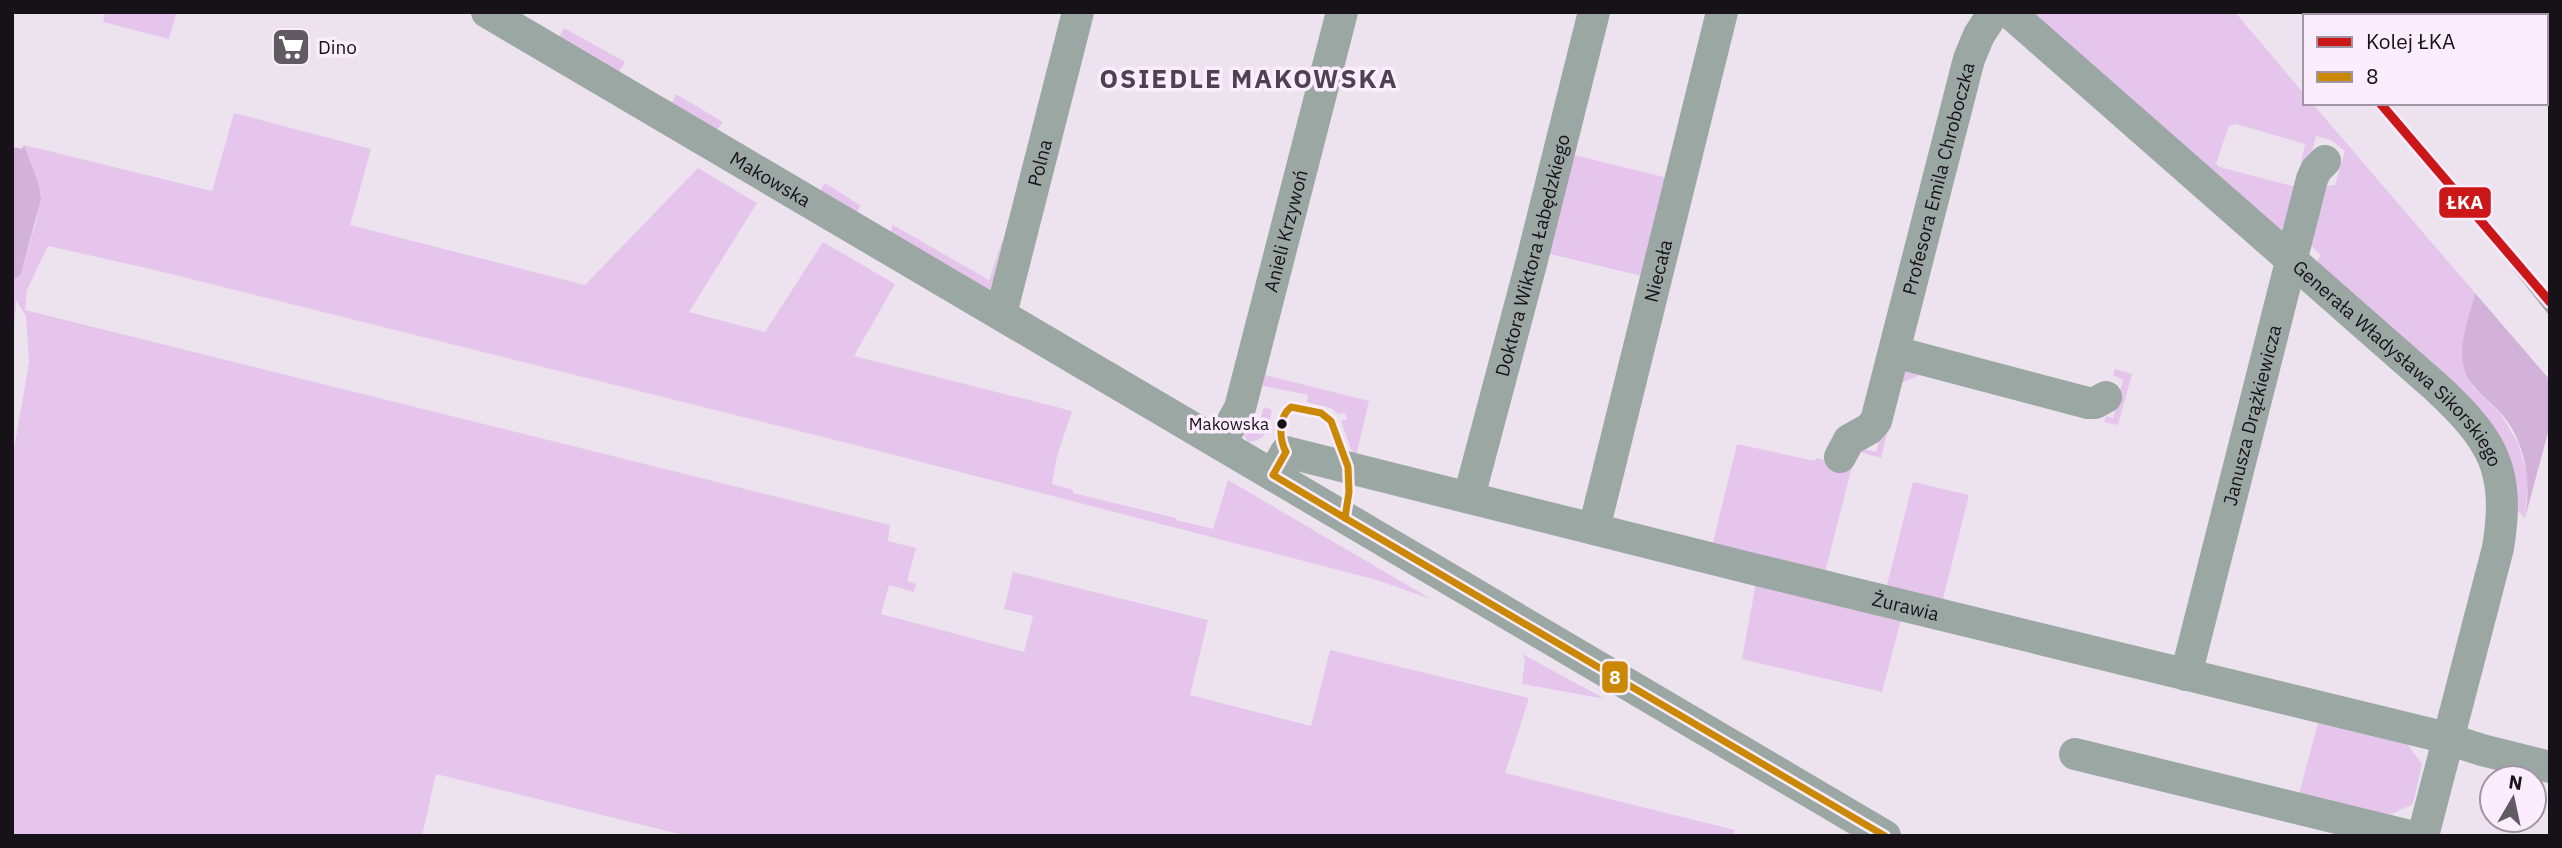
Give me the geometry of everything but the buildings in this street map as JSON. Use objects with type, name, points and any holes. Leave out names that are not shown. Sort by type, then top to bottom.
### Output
[{"type":"street","name":"Makowska","points":[[487,12],[1885,836]]},
{"type":"street","name":"Polna","points":[[1001,314],[1078,12]]},
{"type":"street","name":"Anieli Krzywoń","points":[[1220,444],[1240,408],[1342,12]]},
{"type":"street","name":"Doktora Wiktora Łabędzkiego","points":[[1469,497],[1518,316],[1594,12]]},
{"type":"street","name":"Niecała","points":[[1594,529],[1722,12]]},
{"type":"street","name":"Profesora Emila Chroboczka","points":[[1840,457],[1849,440],[1875,424],[1969,59],[1979,35],[1994,12]]},
{"type":"street","name":"Generała Władysława Sikorskiego","points":[[2009,12],[2468,416],[2479,431],[2494,461],[2503,498],[2498,548],[2423,836]]},
{"type":"street","name":"Janusza Drążkiewicza","points":[[2186,675],[2290,260],[2312,179],[2325,161]]},
{"type":"street","points":[[1895,352],[2088,403],[2095,403],[2106,397]]},
{"type":"street","name":"Żurawia","points":[[1273,475],[1286,452],[2448,739],[2550,767]]},
{"type":"street","points":[[2075,754],[2410,836]]},
{"type":"shaded area","points":[[105,12],[176,12],[176,15],[169,39],[103,22]]},
{"type":"shaded area","points":[[2022,12],[2235,12],[2303,93],[2303,105],[2314,105],[2475,293],[2463,346],[2473,387],[2500,413],[2518,443],[2528,478],[2525,518],[2513,506],[2512,491],[2313,269],[2321,255],[2307,242],[2323,186],[2335,185],[2345,151],[2331,140],[2316,136],[2294,227],[2286,236]],"holes":[[[2236,124],[2305,144],[2296,187],[2216,164],[2229,126]]]},
{"type":"shaded area","points":[[564,28],[625,62],[618,74],[558,39]]},
{"type":"shaded area","points":[[676,94],[723,122],[716,132],[671,105]]},
{"type":"shaded area","points":[[234,113],[371,149],[350,225],[585,285],[698,168],[757,203],[689,312],[765,332],[823,242],[895,284],[854,356],[1072,411],[1057,456],[1052,484],[1073,490],[1073,493],[1213,529],[1228,480],[1431,599],[1377,580],[875,450],[155,270],[48,246],[27,290],[25,310],[890,525],[888,541],[916,548],[907,581],[916,584],[914,592],[889,585],[881,614],[1024,652],[1033,616],[1004,609],[1013,572],[1208,620],[1190,695],[1311,726],[1330,650],[1529,698],[1505,773],[1735,830],[1733,836],[687,836],[436,774],[422,836],[12,836],[12,461],[29,362],[26,316],[16,300],[12,367],[12,147],[24,149],[21,274],[37,218],[38,182],[24,145],[212,191]]},
{"type":"shaded area","points":[[24,145],[38,182],[41,199],[21,274],[12,281],[12,147],[22,149]]},
{"type":"shaded area","points":[[1574,155],[1668,178],[1642,276],[1550,254]]},
{"type":"shaded area","points":[[825,183],[860,205],[857,213],[820,191]]},
{"type":"shaded area","points":[[893,225],[989,280],[1002,241],[1005,243],[991,292],[890,233]]},
{"type":"shaded area","points":[[2475,293],[2550,380],[2550,425],[2525,518],[2527,475],[2515,433],[2498,410],[2472,383],[2463,363],[2464,337]]},
{"type":"shaded area","points":[[1901,368],[1920,375],[1899,384],[1881,458],[1856,451],[1824,576],[1712,546],[1737,444],[1815,461],[1816,458],[1848,465],[1856,447],[1876,452],[1896,376]]},
{"type":"shaded area","points":[[2115,369],[2132,374],[2118,425],[2104,422],[2106,416],[2113,418],[2123,380],[2113,375]]},
{"type":"shaded area","points":[[1261,374],[1369,401],[1355,461],[1341,421],[1347,419],[1345,413],[1339,414],[1331,408],[1307,402],[1308,395],[1254,384]]},
{"type":"shaded area","points":[[1264,407],[1272,410],[1266,432],[1260,439],[1248,442],[1243,434],[1250,420],[1259,423]]},
{"type":"shaded area","points":[[1913,482],[1969,495],[1942,603],[1886,589]]},
{"type":"shaded area","points":[[1756,583],[1901,620],[1882,692],[1742,659]]},
{"type":"shaded area","points":[[1522,654],[1605,699],[1522,684],[1525,659]]},
{"type":"shaded area","points":[[2318,723],[2408,745],[2422,764],[2413,804],[2390,815],[2299,794]]},
{"type":"railway","points":[[2472,211],[2550,310]]},
{"type":"rail line","name":"ŁKA","points":[[2382,105],[2550,302]]},
{"type":"transit line","name":"8","points":[[1291,407],[1321,413],[1331,421],[1348,467],[1349,492],[1345,518],[1273,475],[1286,452],[1281,428],[1284,416],[1291,407]]},
{"type":"transit line","name":"8","points":[[1345,518],[1885,836]]},
{"type":"place","name":"Dino","points":[[291,47]]},
{"type":"place","name":"Makowska","points":[[1282,424]]},
{"type":"district","name":"OSIEDLE MAKOWSKA","points":[[1249,78]]}]
